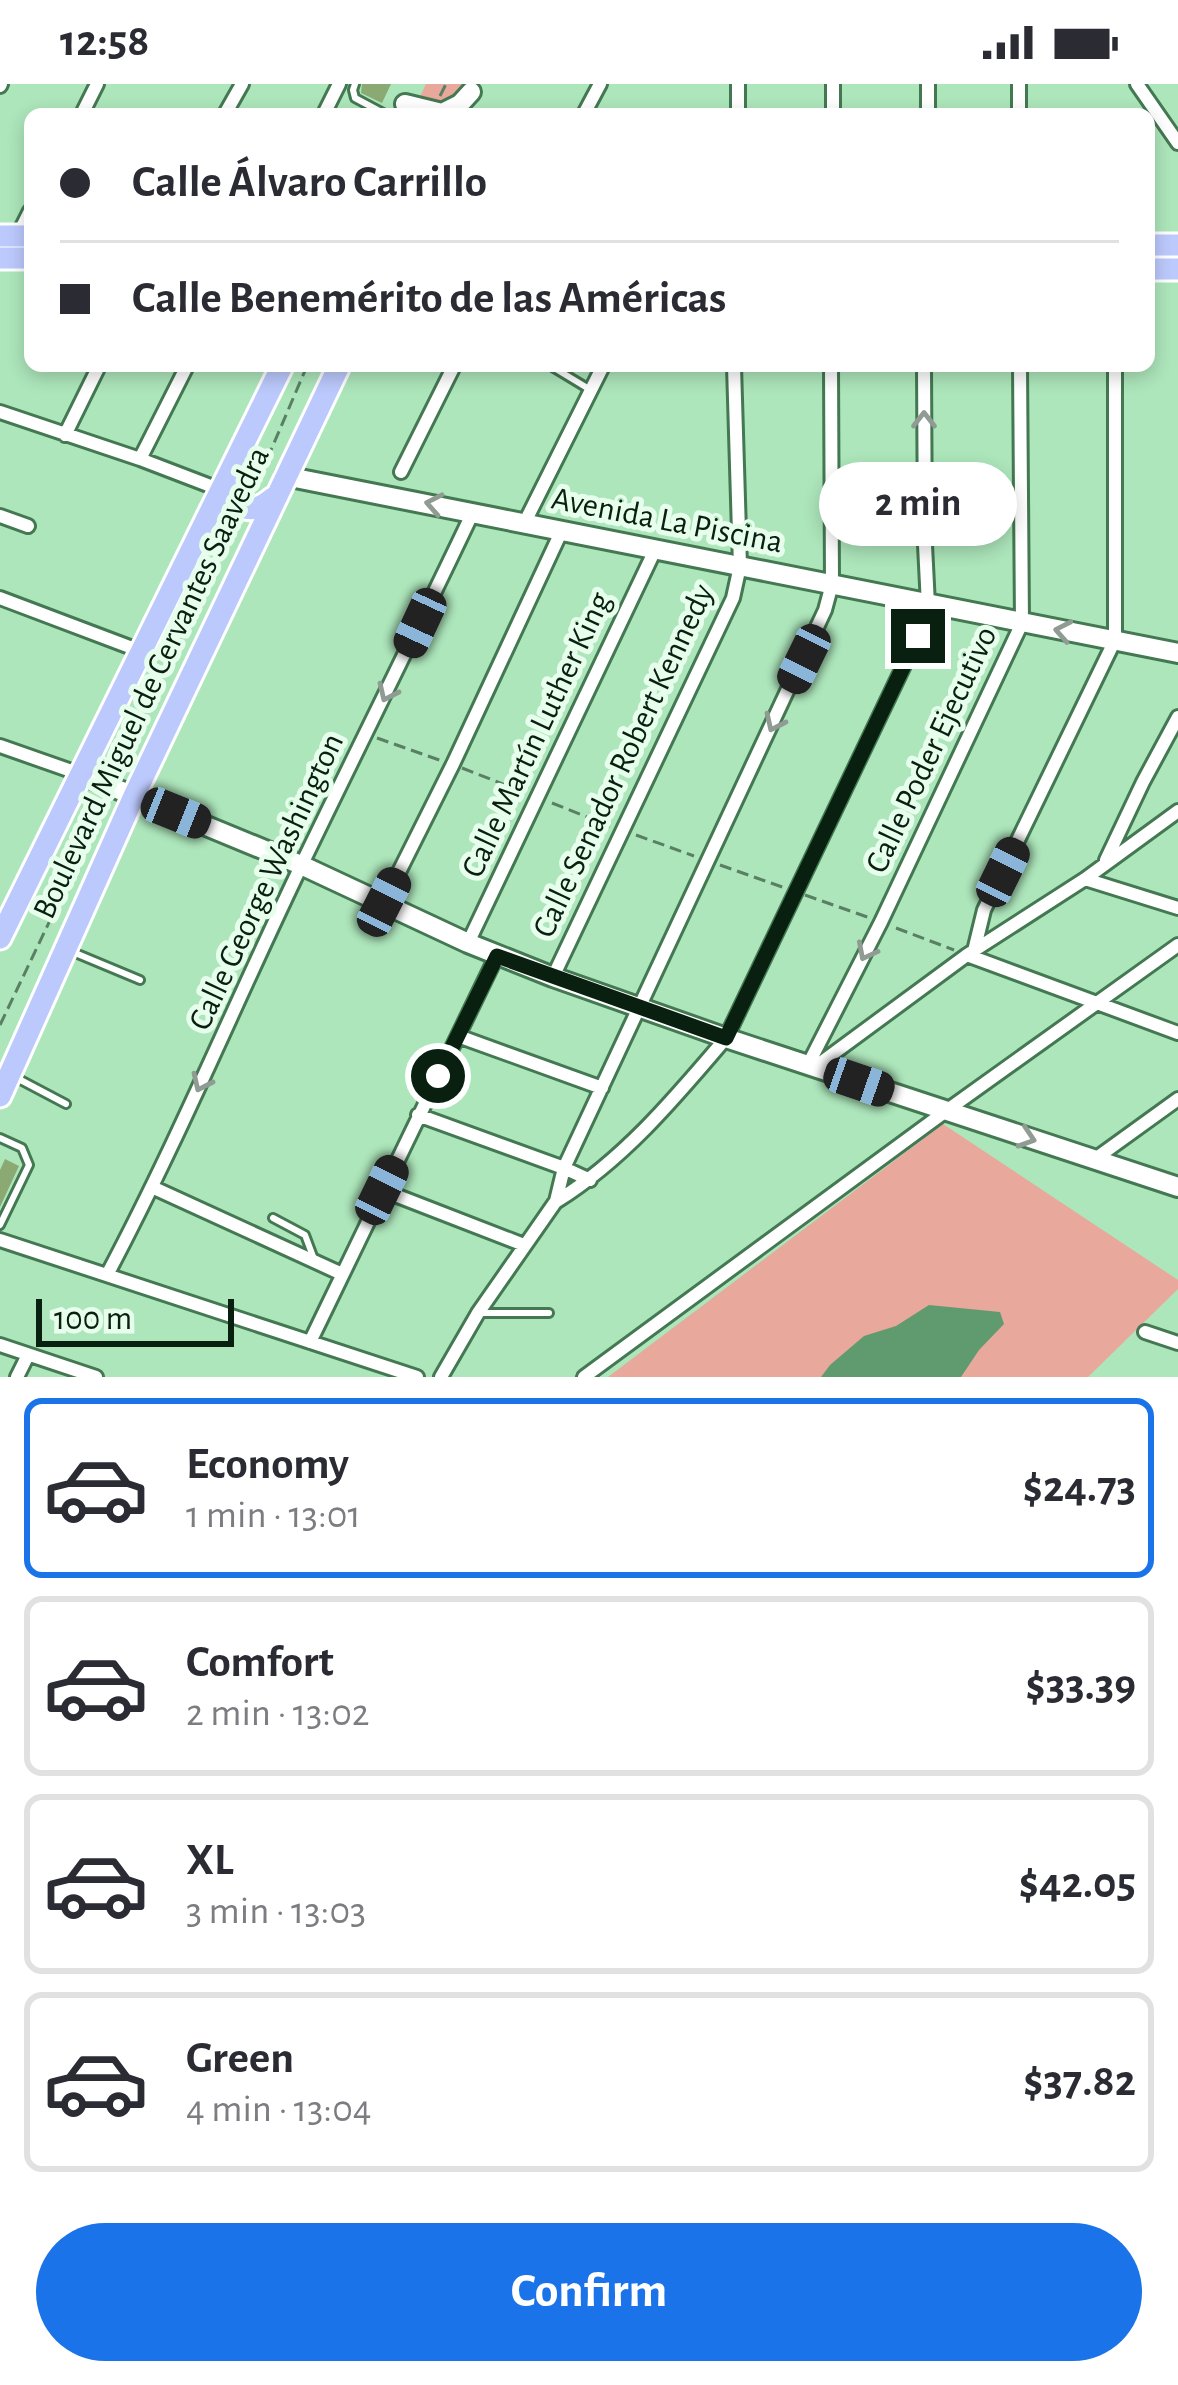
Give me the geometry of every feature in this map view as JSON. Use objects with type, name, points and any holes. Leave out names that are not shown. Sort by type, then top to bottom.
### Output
[{"type":"main road","name":"Boulevard Miguel de Cervantes Saavedra","points":[[0,938],[279,372]]},
{"type":"main road","name":"Boulevard Miguel de Cervantes Saavedra","points":[[0,1096],[65,949],[124,791],[335,372]]},
{"type":"main road","points":[[242,450],[234,489],[239,505],[261,508],[280,487]]},
{"type":"street","points":[[1155,110],[1178,143]]},
{"type":"street","points":[[64,435],[96,372]]},
{"type":"street","points":[[140,459],[184,372]]},
{"type":"street","points":[[401,472],[451,372]]},
{"type":"street","points":[[525,523],[600,372]]},
{"type":"street","name":"Calle Senador Robert Kennedy","points":[[553,977],[734,598],[740,566],[734,372]]},
{"type":"street","points":[[556,1202],[564,1168],[826,610],[832,584],[831,372]]},
{"type":"street","points":[[441,1377],[478,1313],[556,1202],[608,1166],[726,1038],[918,636],[928,605],[924,372]]},
{"type":"street","name":"Calle Poder Ejecutivo","points":[[811,1066],[1022,623],[1020,372]]},
{"type":"street","points":[[970,953],[984,910],[1115,640],[1115,372]]},
{"type":"street","points":[[0,412],[221,490]]},
{"type":"street","name":"Avenida La Piscina","points":[[280,487],[473,512],[1178,653]]},
{"type":"street","name":"Calle George Washington","points":[[107,1275],[154,1188],[301,865],[473,512]]},
{"type":"street","points":[[0,516],[28,526]]},
{"type":"street","points":[[384,902],[562,530]]},
{"type":"street","name":"Calle Martín Luther King","points":[[468,943],[655,550]]},
{"type":"street","points":[[0,598],[143,652]]},
{"type":"street","points":[[1104,865],[1178,717]]},
{"type":"street","points":[[0,746],[124,791],[553,977],[1178,1187]]},
{"type":"street","points":[[811,1066],[1178,811]]},
{"type":"street","points":[[1084,880],[1178,908]]},
{"type":"street","points":[[584,1377],[1178,945]]},
{"type":"street","points":[[970,953],[1178,1033]]},
{"type":"street","points":[[310,1342],[497,956]]},
{"type":"street","points":[[458,1036],[602,1088]]},
{"type":"street","points":[[1094,1160],[1178,1100]]},
{"type":"street","points":[[418,1115],[590,1180]]},
{"type":"street","points":[[154,1188],[342,1274]]},
{"type":"street","points":[[382,1190],[524,1245]]},
{"type":"street","points":[[0,1240],[417,1377]]},
{"type":"street","points":[[1145,1332],[1178,1343]]},
{"type":"street","points":[[0,1346],[96,1377]]},
{"type":"street","points":[[17,1377],[28,1355]]},
{"type":"lane","points":[[356,84],[355,98],[374,108]]},
{"type":"lane","points":[[560,372],[591,391]]},
{"type":"lane","points":[[65,949],[140,980]]},
{"type":"lane","points":[[10,1074],[66,1104]]},
{"type":"lane","points":[[0,1138],[22,1148],[29,1165],[0,1225]]},
{"type":"lane","points":[[273,1218],[305,1234],[316,1262]]},
{"type":"lane","points":[[478,1313],[549,1313]]},
{"type":"path","points":[[0,1025],[124,791],[171,657],[245,508],[304,372]]},
{"type":"path","points":[[881,922],[970,953]]},
{"type":"shaded area","points":[[426,84],[465,84],[454,108],[415,108]]},
{"type":"shaded area","points":[[943,1124],[1178,1280],[1178,1289],[1088,1377],[608,1377]]},
{"type":"shaded area","points":[[929,1305],[1000,1312],[1004,1324],[961,1377],[821,1377],[864,1336],[896,1326]]},
{"type":"building","points":[[362,84],[391,84],[382,103],[361,93]]},
{"type":"building","points":[[5,1159],[19,1166],[0,1207],[0,1170]]},
{"type":"route","points":[[438,1076],[497,956],[726,1038],[918,636]]}]
